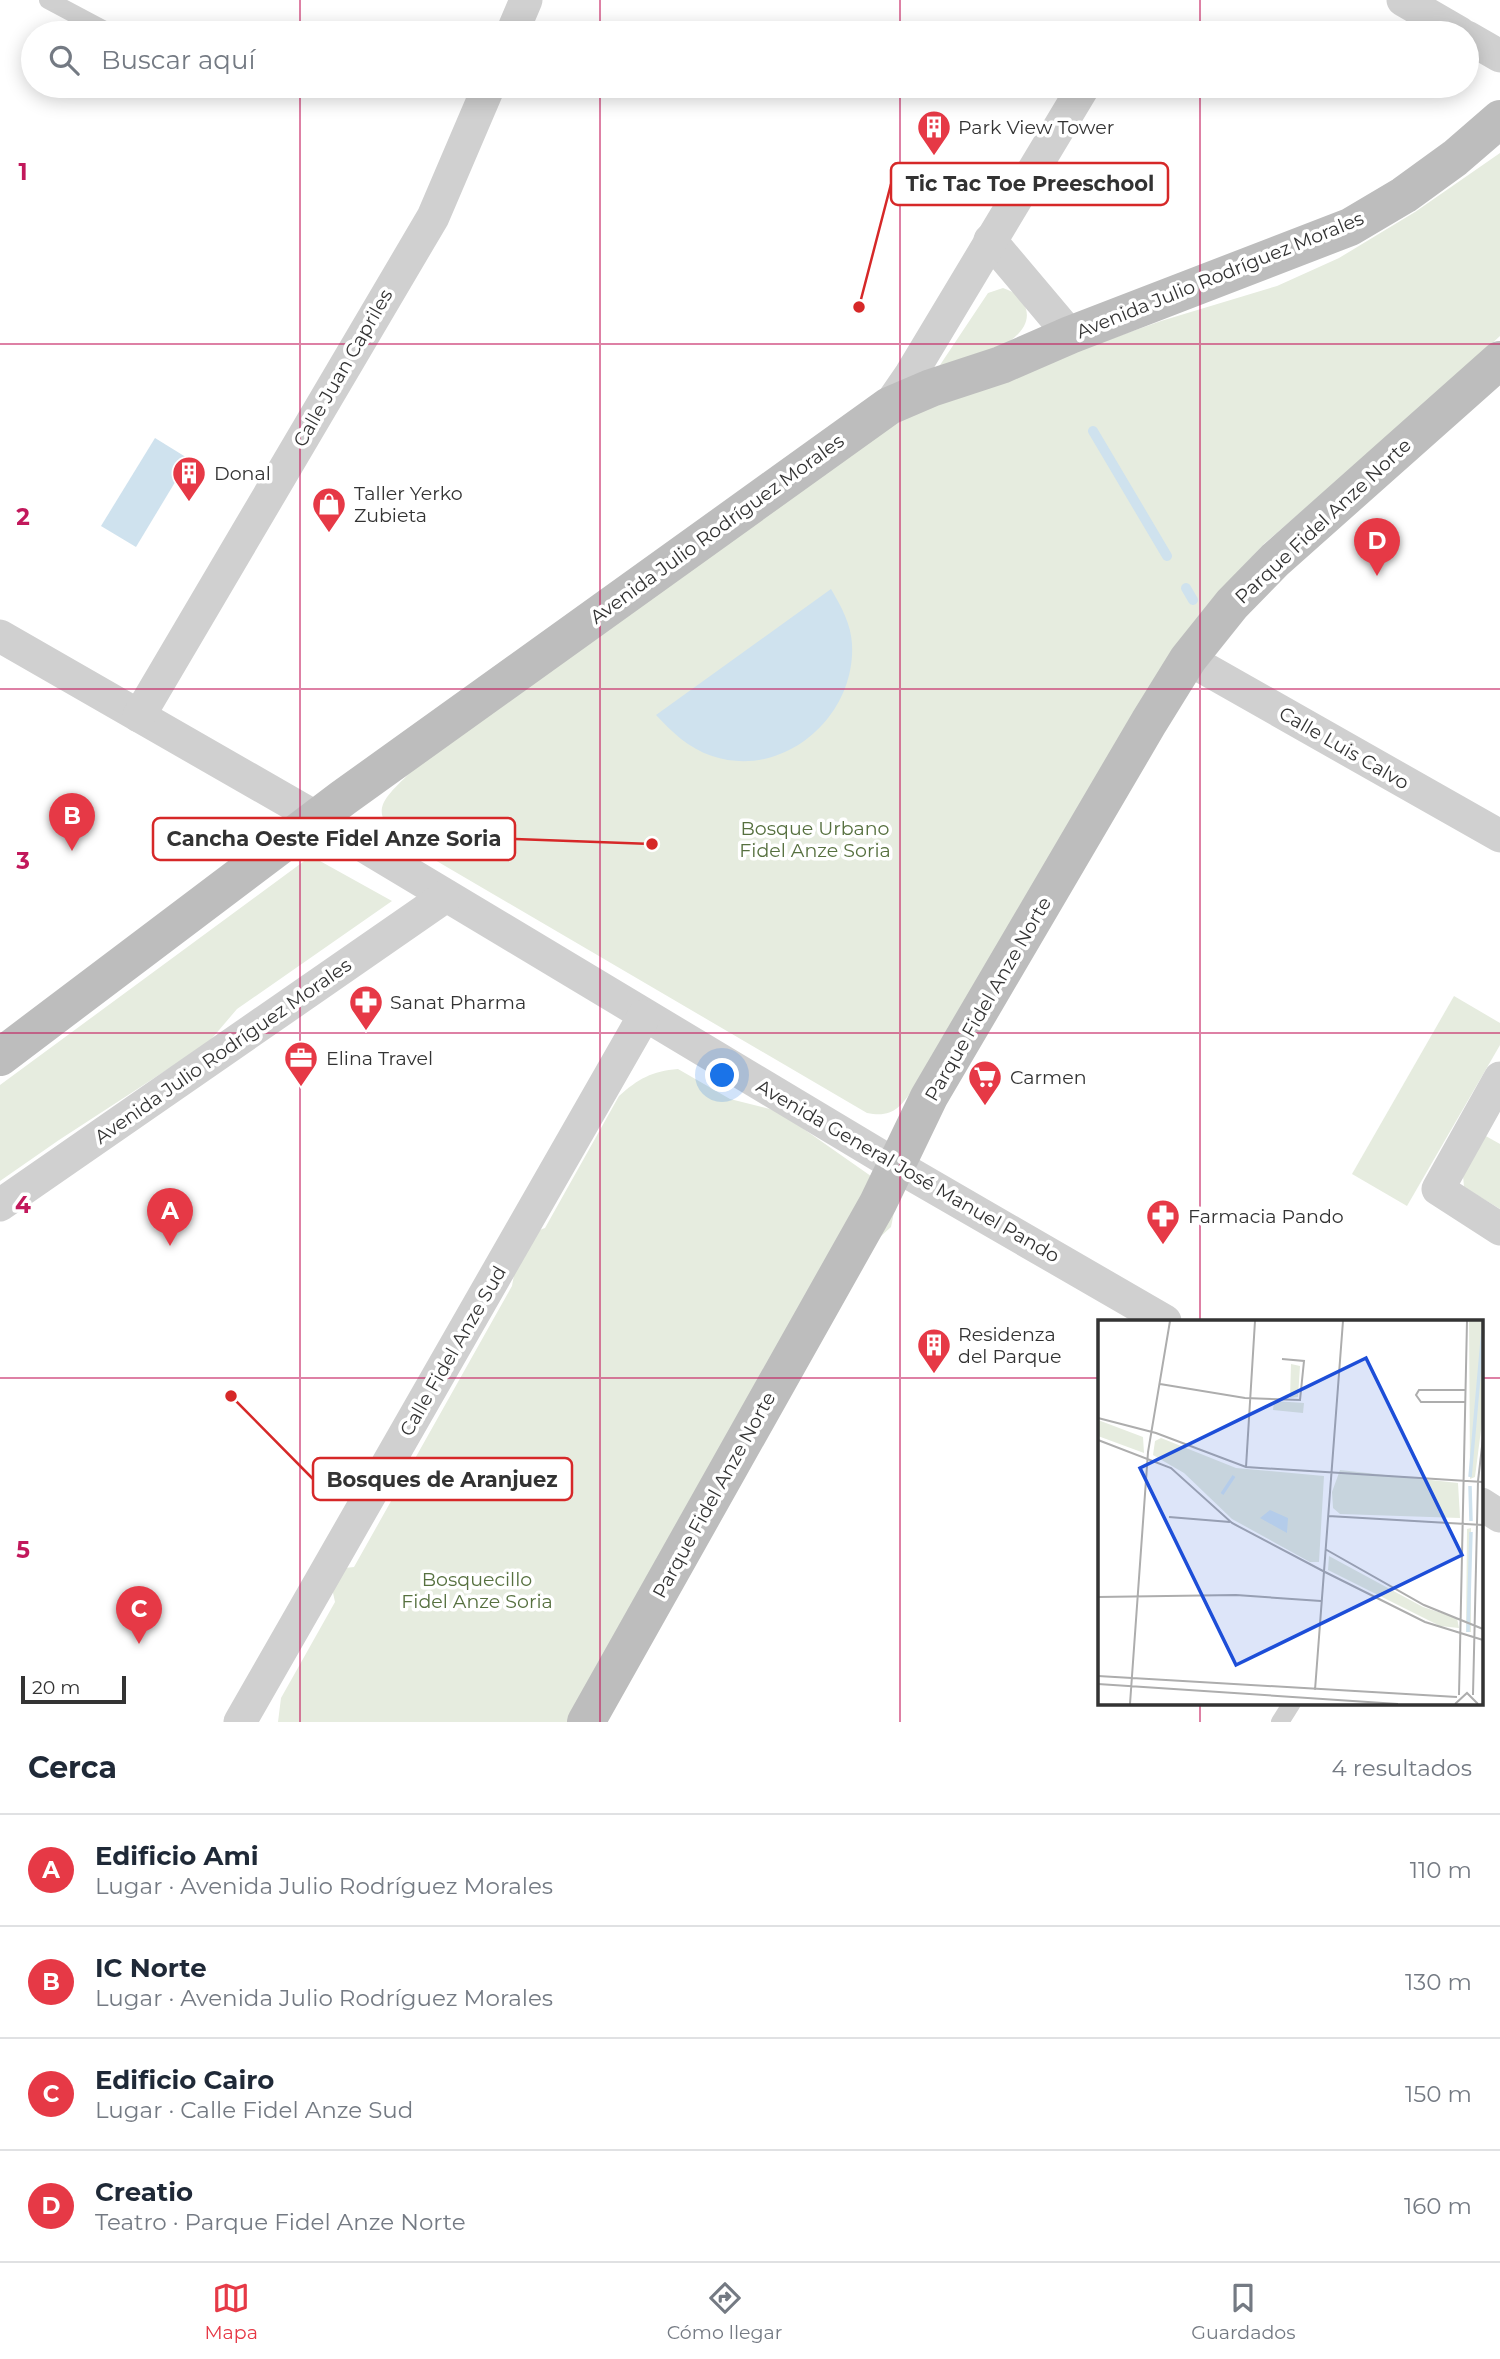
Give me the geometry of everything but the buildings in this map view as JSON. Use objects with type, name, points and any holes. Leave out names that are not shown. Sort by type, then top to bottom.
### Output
[{"type":"street","points":[[517,21],[526,0]]},
{"type":"street","points":[[1403,0],[1439,21]]},
{"type":"street","points":[[1479,44],[1500,56]]},
{"type":"street","name":"Calle Juan Capriles","points":[[139,716],[433,216],[484,98]]},
{"type":"street","points":[[888,406],[911,374],[1077,98]]},
{"type":"street","name":"Avenida Julio Rodríguez Morales","points":[[0,1057],[317,818],[888,406],[931,388],[1001,365],[1070,335],[1350,227],[1404,195],[1455,158],[1500,119]]},
{"type":"street","points":[[990,240],[1070,335]]},
{"type":"street","name":"Parque Fidel Anze Norte","points":[[586,1722],[878,1203],[929,1097],[1188,659],[1232,604],[1275,560],[1500,360]]},
{"type":"street","name":"Avenida General José Manuel Pando","points":[[0,636],[317,818],[644,1016],[1163,1320]]},
{"type":"street","name":"Calle Luis Calvo","points":[[1188,659],[1500,836]]},
{"type":"street","name":"Avenida Julio Rodríguez Morales","points":[[0,1205],[446,896]]},
{"type":"street","name":"Calle Fidel Anze Sud","points":[[240,1722],[644,1016]]},
{"type":"street","points":[[1500,1078],[1437,1189],[1500,1229]]},
{"type":"street","points":[[1482,1505],[1500,1516]]},
{"type":"lane","points":[[48,0],[87,21]]},
{"type":"lane","points":[[1280,1722],[1291,1704]]},
{"type":"green space","name":"Bosque Urbano Fidel Anze Soria","points":[[1500,153],[1500,336],[1433,398],[1265,543],[1213,598],[913,1089],[895,1110],[883,1114],[867,1113],[411,846],[387,825],[382,816],[386,799],[414,769],[883,429],[978,386],[1161,321],[1277,286],[1339,258],[1415,212]]},
{"type":"green space","points":[[1003,288],[1018,296],[1026,309],[1026,321],[1019,333],[993,351],[934,374],[988,293]]},
{"type":"green space","points":[[311,856],[392,901],[237,1009],[208,1043],[0,1181],[0,1085]]},
{"type":"green space","points":[[1454,996],[1500,1023],[1500,1045],[1407,1206],[1352,1174]]},
{"type":"green space","name":"Bosquecillo Fidel Anze Soria","points":[[678,1069],[730,1099],[778,1111],[878,1181],[895,1207],[891,1227],[870,1246],[576,1722],[278,1722],[281,1698],[335,1602],[332,1588],[345,1568],[354,1567],[512,1286],[525,1244],[530,1237],[545,1228],[619,1096],[646,1077]]},
{"type":"green space","points":[[1484,1135],[1500,1144],[1500,1209],[1464,1187],[1463,1175]]},
{"type":"water","points":[[155,438],[189,459],[136,547],[101,526]]},
{"type":"water","points":[[831,589],[850,629],[850,671],[842,696],[828,718],[810,736],[789,750],[764,759],[739,761],[712,756],[695,749],[656,715]]},
{"type":"waterway","points":[[1093,431],[1167,556]]},
{"type":"waterway","points":[[1186,588],[1193,600]]},
{"type":"place","name":"Park View Tower","points":[[934,157]]},
{"type":"place","name":"Tic Tac Toe Preeschool","points":[[859,307]]},
{"type":"place","name":"Donal","points":[[189,503]]},
{"type":"place","name":"Taller Yerko Zubieta","points":[[329,534]]},
{"type":"place","name":"Creatio","points":[[1377,576]]},
{"type":"place","name":"Cancha Oeste Fidel Anze Soria","points":[[652,844]]},
{"type":"place","name":"IC Norte","points":[[72,851]]},
{"type":"place","name":"Sanat Pharma","points":[[366,1032]]},
{"type":"place","name":"Elina Travel","points":[[301,1088]]},
{"type":"place","name":"Carmen","points":[[985,1107]]},
{"type":"place","name":"Edificio Ami","points":[[170,1246]]},
{"type":"place","name":"Farmacia Pando","points":[[1163,1246]]},
{"type":"place","name":"Residenza del Parque","points":[[934,1375]]},
{"type":"place","name":"Bosques de Aranjuez","points":[[231,1396]]},
{"type":"place","name":"Edificio Cairo","points":[[139,1644]]}]
